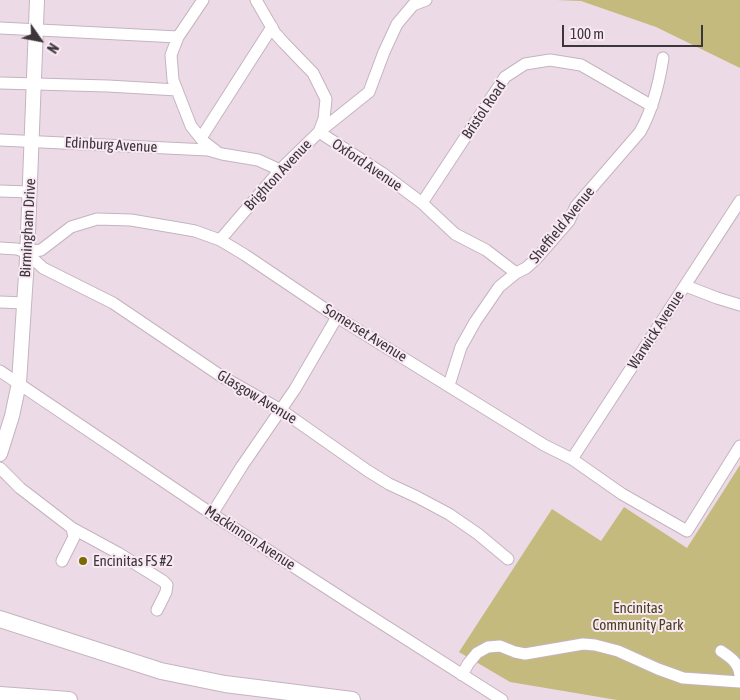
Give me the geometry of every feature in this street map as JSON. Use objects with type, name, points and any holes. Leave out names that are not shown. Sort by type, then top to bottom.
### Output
[{"type":"highway","points":[[0,619],[161,671],[226,684],[352,700]]},
{"type":"highway","points":[[0,695],[69,700]]},
{"type":"main road","name":"Birmingham Drive","points":[[0,454],[12,416],[19,383],[32,141],[37,0]]},
{"type":"street","points":[[203,0],[178,37],[171,55],[173,80],[191,126],[212,149],[222,154]]},
{"type":"street","name":"Oxford Avenue","points":[[258,0],[272,27],[284,43],[313,73],[326,99],[324,119],[319,132],[382,173],[422,202],[455,234],[486,250],[516,273]]},
{"type":"street","name":"Brighton Avenue","points":[[220,240],[280,170],[319,132],[369,92],[397,24],[413,5],[426,0]]},
{"type":"street","points":[[201,138],[272,27]]},
{"type":"street","points":[[0,28],[178,37]]},
{"type":"street","name":"Sheffield Avenue","points":[[449,385],[461,347],[475,322],[499,288],[536,259],[569,221],[576,206],[640,132],[648,119],[663,58]]},
{"type":"street","name":"Bristol Road","points":[[422,202],[505,77],[525,64],[550,60],[581,65],[652,106]]},
{"type":"street","points":[[0,83],[177,90]]},
{"type":"street","name":"Edinburg Avenue","points":[[0,140],[208,150],[258,160],[280,170]]},
{"type":"street","points":[[0,191],[29,192]]},
{"type":"street","name":"Warwick Avenue","points":[[572,459],[740,201]]},
{"type":"street","name":"Somerset Avenue","points":[[26,252],[41,250],[70,227],[97,219],[131,220],[184,229],[220,240],[337,316],[544,445],[572,459],[622,494],[686,531],[740,446]]},
{"type":"street","points":[[0,248],[17,249],[26,252]]},
{"type":"street","name":"Glasgow Avenue","points":[[26,252],[43,268],[113,303],[221,376],[281,410],[389,484],[450,514],[508,559]]},
{"type":"street","points":[[686,286],[740,305]]},
{"type":"street","points":[[0,302],[24,303]]},
{"type":"street","points":[[212,514],[242,466],[281,410],[337,316]]},
{"type":"street","name":"Mackinnon Avenue","points":[[0,371],[212,514],[502,700]]},
{"type":"street","points":[[0,468],[20,488],[72,528],[118,553],[163,581],[167,585],[166,592],[157,610]]},
{"type":"street","points":[[62,561],[74,537],[72,528]]},
{"type":"street","points":[[462,674],[478,653],[488,647],[500,646],[525,654],[583,644],[618,650],[658,669],[683,678],[740,682]]},
{"type":"street","points":[[721,651],[732,659],[740,670],[740,675]]},
{"type":"green space","points":[[556,0],[740,0],[740,68],[656,27],[581,1]]},
{"type":"green space","name":"Encinitas Community Park","points":[[740,465],[740,700],[617,700],[510,682],[459,652],[552,509],[601,541],[624,507],[687,548]]},
{"type":"place","name":"Encinitas FS #2","points":[[83,561]]}]
